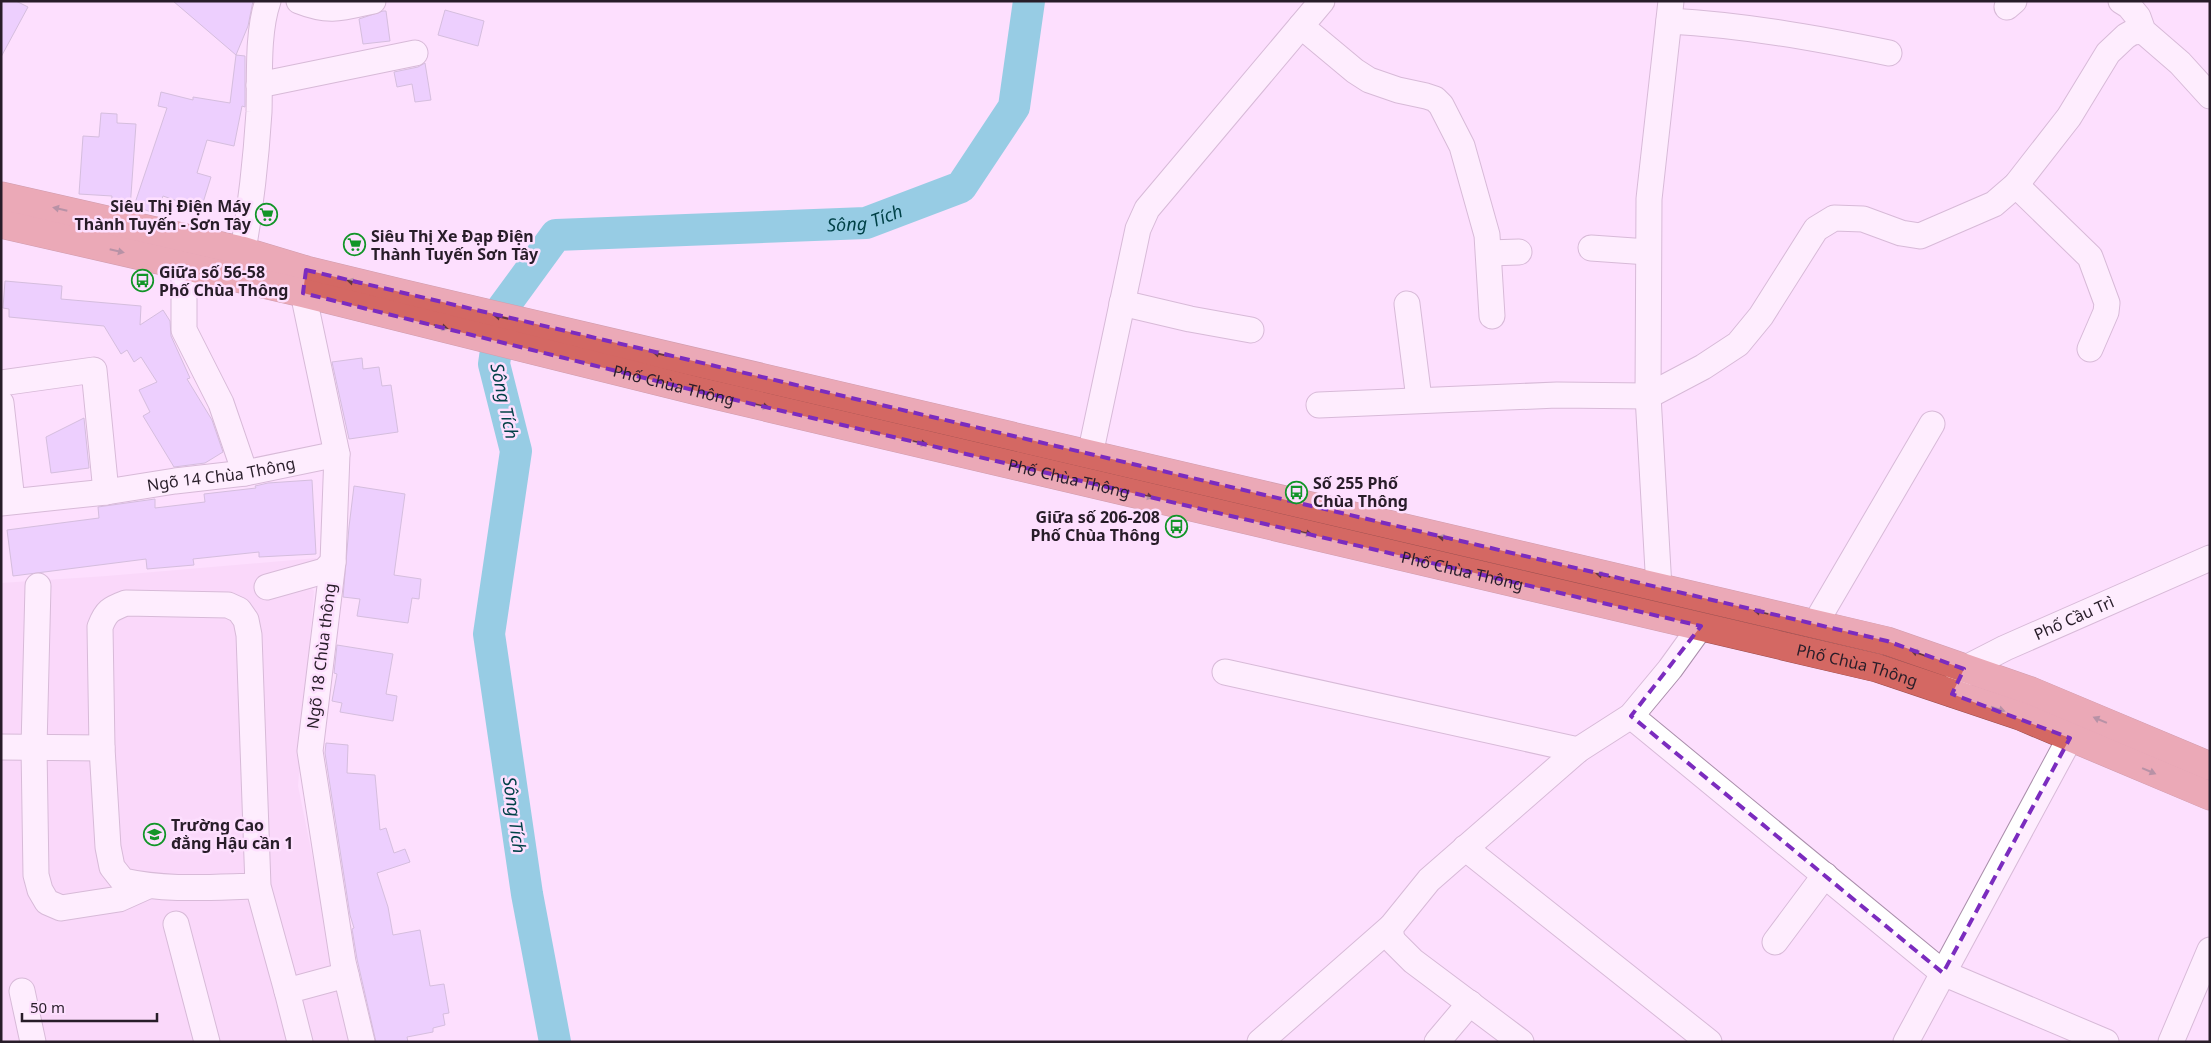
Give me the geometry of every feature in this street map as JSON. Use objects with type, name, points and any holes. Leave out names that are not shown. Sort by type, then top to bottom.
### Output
[{"type":"highway","name":"Phố Chùa Thông","points":[[1,196],[244,250],[304,282]]},
{"type":"highway","name":"Phố Chùa Thông","points":[[1,224],[184,266],[304,282],[398,304],[707,365],[1886,641],[2031,691],[2210,766]]},
{"type":"highway","name":"Phố Chùa Thông","points":[[398,304],[697,391],[1877,668],[2020,716],[2210,796]]},
{"type":"street","points":[[244,250],[253,193],[261,26],[268,1]]},
{"type":"street","points":[[299,1],[316,8],[334,10],[373,1]]},
{"type":"street","points":[[1090,455],[1138,229],[1147,209],[1322,1]]},
{"type":"street","points":[[2121,1],[2129,6],[2138,17],[2143,31],[2180,63],[2210,96]]},
{"type":"street","points":[[1659,588],[1648,396],[1649,199],[1670,11],[1716,24],[1768,30],[1889,52]]},
{"type":"street","points":[[1301,26],[1355,71],[1369,80],[1398,90],[1435,99],[1441,105],[1462,146],[1479,203],[1489,253],[1492,316]]},
{"type":"street","points":[[1319,405],[1557,395],[1648,396],[1703,367],[1738,344],[1761,316],[1816,229],[1834,218],[1863,219],[1901,233],[1920,236],[1994,204],[2016,185],[2069,117],[2108,53],[2126,36],[2133,32],[2143,31]]},
{"type":"street","points":[[259,85],[415,53]]},
{"type":"street","points":[[2016,185],[2090,257],[2107,303],[2106,312],[2090,349]]},
{"type":"street","points":[[1591,248],[1648,252]]},
{"type":"street","points":[[1489,253],[1519,252]]},
{"type":"street","points":[[184,266],[184,330],[221,403],[245,473]]},
{"type":"street","name":"Ngõ 18 Chùa thông","points":[[304,282],[336,454],[333,562],[310,751],[346,975],[362,1042]]},
{"type":"street","points":[[1122,303],[1190,319],[1250,330]]},
{"type":"street","points":[[1407,304],[1419,400]]},
{"type":"street","points":[[1,383],[94,370],[106,492]]},
{"type":"street","name":"Ngõ 14 Chùa Thông","points":[[1,403],[6,502],[106,492],[175,481],[245,473],[336,454]]},
{"type":"street","points":[[1815,624],[1932,424]]},
{"type":"street","name":"Phố Cầu Trì","points":[[1964,669],[2006,648],[2210,558]]},
{"type":"street","points":[[267,587],[324,571],[333,562]]},
{"type":"street","points":[[38,586],[34,747],[36,875],[40,890],[47,902],[61,908],[119,899],[148,886]]},
{"type":"street","points":[[258,886],[177,888],[148,886],[123,881],[112,867],[108,847],[102,748],[100,627],[105,614],[113,608],[126,603],[223,605],[239,610],[246,620],[251,658],[258,886],[300,1042]]},
{"type":"street","points":[[1260,1042],[1391,927],[1429,880],[1465,848],[1578,750],[1631,716],[1670,669],[1701,626]]},
{"type":"street","points":[[1952,694],[1964,669]]},
{"type":"street","points":[[1225,672],[1578,750]]},
{"type":"street","points":[[1631,716],[1943,973],[2101,1041]]},
{"type":"street","points":[[1906,1042],[2070,738]]},
{"type":"street","points":[[1,747],[102,748]]},
{"type":"street","points":[[1465,848],[1709,1042]]},
{"type":"street","points":[[1775,942],[1824,875]]},
{"type":"street","points":[[176,924],[208,1042]]},
{"type":"street","points":[[1391,927],[1391,936],[1394,942],[1413,961],[1521,1042]]},
{"type":"street","points":[[2171,1042],[2210,950]]},
{"type":"street","points":[[287,991],[346,975]]},
{"type":"street","points":[[22,991],[33,1042]]},
{"type":"street","points":[[1436,1042],[1470,1004]]},
{"type":"highlighted area","points":[[306,270],[1887,641],[1964,669],[1952,694],[2070,738],[1943,973],[1631,716],[1701,626],[697,391],[303,293]]},
{"type":"shaded area","name":"Trường Cao đẳng Hậu cần 1","points":[[317,558],[310,566],[303,581],[314,591],[298,786],[350,1042],[1,1042],[1,583]]},
{"type":"building","points":[[1,1],[16,1],[28,7],[1,57]]},
{"type":"building","points":[[173,1],[253,1],[248,26],[236,55]]},
{"type":"building","points":[[445,10],[484,21],[478,46],[438,35]]},
{"type":"building","points":[[386,11],[390,41],[363,44],[359,19]]},
{"type":"building","points":[[236,55],[245,56],[245,107],[242,106],[234,146],[207,140],[197,173],[211,177],[201,209],[163,196],[157,214],[134,206],[167,108],[158,106],[161,92],[193,100],[193,97],[230,103]]},
{"type":"building","points":[[425,63],[431,100],[415,102],[412,84],[397,87],[394,72],[418,67]]},
{"type":"building","points":[[101,113],[117,114],[117,123],[136,124],[130,209],[111,205],[112,196],[79,194],[83,136],[99,137]]},
{"type":"building","points":[[5,281],[62,286],[61,299],[141,306],[140,325],[163,310],[170,321],[171,336],[190,378],[187,379],[212,420],[223,452],[205,463],[174,467],[143,416],[150,412],[139,390],[157,382],[141,357],[134,362],[127,350],[121,354],[104,326],[9,317],[9,309],[3,308]]},
{"type":"building","points":[[362,358],[363,369],[379,367],[382,386],[391,385],[398,432],[349,439],[332,362]]},
{"type":"building","points":[[84,418],[89,468],[51,473],[46,437]]},
{"type":"building","points":[[312,480],[316,554],[259,557],[259,552],[193,559],[194,565],[147,569],[146,559],[13,576],[7,530],[99,518],[98,507],[155,499],[155,508],[205,502],[204,494],[256,488],[255,486],[268,483]]},
{"type":"building","points":[[354,486],[405,494],[394,575],[421,579],[419,599],[412,598],[408,623],[357,616],[360,599],[343,597]]},
{"type":"building","points":[[337,645],[393,654],[386,694],[397,696],[393,721],[340,712],[342,703],[332,701],[337,674],[334,673]]},
{"type":"building","points":[[326,743],[348,745],[347,773],[375,775],[380,830],[386,828],[394,853],[405,849],[410,862],[377,873],[388,907],[393,935],[420,930],[430,986],[444,984],[449,1013],[443,1014],[445,1025],[433,1028],[433,1032],[407,1037],[408,1042],[376,1042],[357,959],[352,929],[354,928],[350,915],[325,753]]},
{"type":"waterway","name":"Sông Tích","points":[[555,1042],[527,894],[489,634],[516,451],[494,364],[502,309],[556,235],[866,223],[961,187],[1014,107],[1029,1]]},
{"type":"place","name":"Siêu Thị Điện Máy Thành Tuyến - Sơn Tây","points":[[267,215]]},
{"type":"place","name":"Siêu Thị Xe Đạp Điện Thành Tuyến Sơn Tây","points":[[355,245]]},
{"type":"place","name":"Giữa số 56-58 Phố Chùa Thông","points":[[143,281]]},
{"type":"place","name":"Số 255 Phố Chùa Thông","points":[[1297,492]]},
{"type":"place","name":"Giữa số 206-208 Phố Chùa Thông","points":[[1176,526]]},
{"type":"place","name":"Trường Cao đẳng Hậu cần 1","points":[[155,834]]}]
